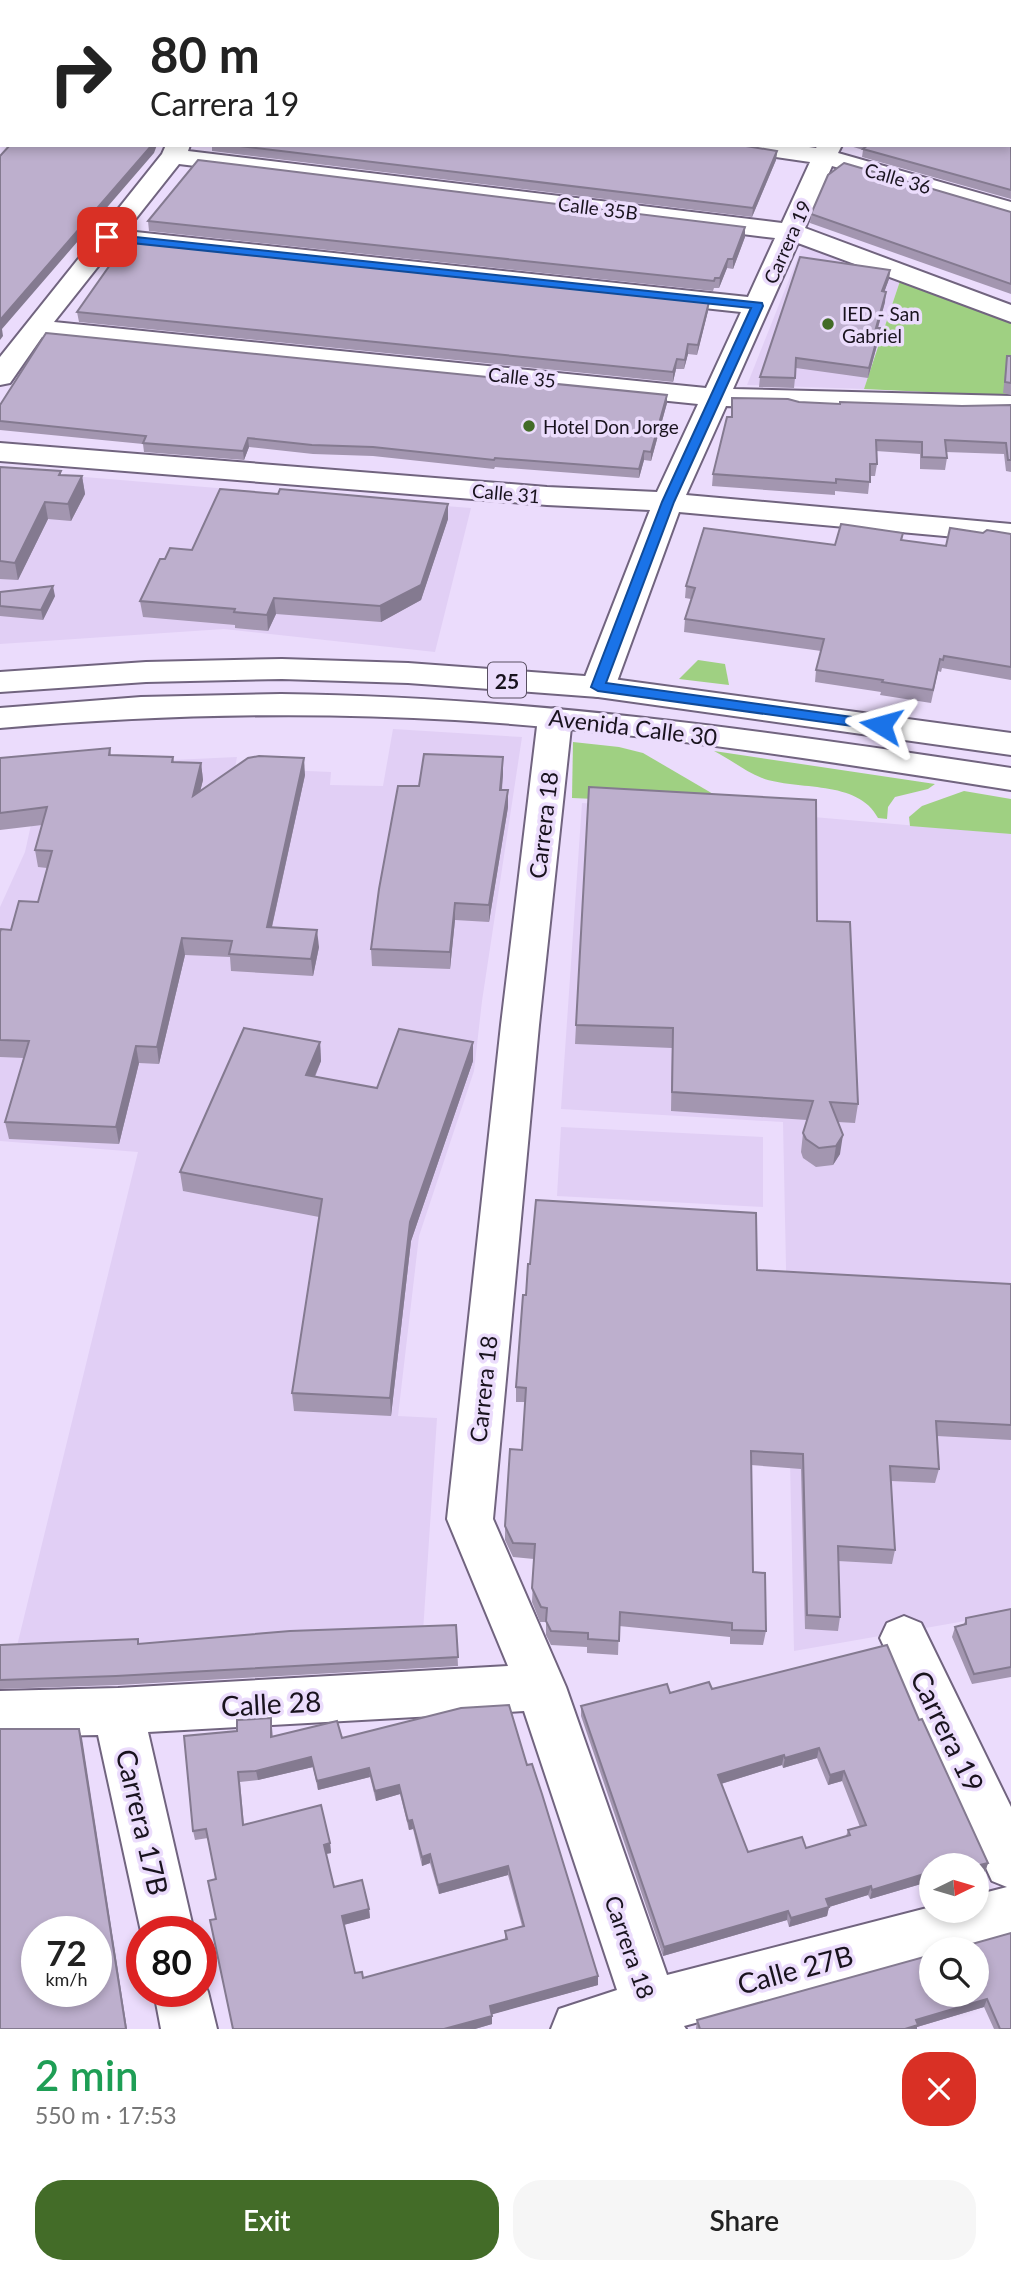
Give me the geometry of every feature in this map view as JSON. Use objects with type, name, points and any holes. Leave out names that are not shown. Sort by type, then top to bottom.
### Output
[{"type":"main road","name":"Calle 36","points":[[771,147],[828,151],[1011,210]]},
{"type":"main road","name":"Calle 35B","points":[[176,151],[792,232],[1011,314]]},
{"type":"main road","points":[[0,377],[34,328],[176,151]]},
{"type":"main road","name":"Carrera 19","points":[[598,687],[668,502],[828,151]]},
{"type":"main road","points":[[107,237],[758,306]]},
{"type":"main road","name":"Calle 35","points":[[34,328],[716,397],[1011,405]]},
{"type":"main road","name":"Calle 31","points":[[0,452],[547,496],[668,502],[1011,533]]},
{"type":"main road","name":"Avenida Calle 30","points":[[0,682],[146,671],[282,669],[408,673],[598,687],[1011,744]]},
{"type":"main road","name":"Avenida Calle 30","points":[[0,718],[93,709],[234,705],[376,706],[555,718],[661,729],[1011,779]]},
{"type":"main road","name":"Carrera 18","points":[[555,718],[520,1025],[470,1520],[541,1687],[654,2018]]},
{"type":"main road","name":"Carrera 19","points":[[904,1638],[1011,1863]]},
{"type":"main road","name":"Calle 28","points":[[0,1714],[118,1711],[541,1687]]},
{"type":"main road","name":"Carrera 17B","points":[[118,1711],[163,1916]]},
{"type":"main road","name":"Calle 27B","points":[[579,2029],[654,2018],[1011,1912]]},
{"type":"main road","points":[[184,2007],[189,2029]]},
{"type":"shaded area","name":"IED - San Gabriel","points":[[802,247],[900,281],[864,389],[747,385]]},
{"type":"shaded area","points":[[0,470],[471,508],[435,652],[224,629],[0,644]]},
{"type":"shaded area","points":[[393,729],[522,737],[474,1071],[419,1236],[398,1416],[437,1418],[423,1632],[16,1650],[138,1152],[0,1141],[0,907],[25,852],[44,766],[237,757],[235,768],[331,772],[330,785],[383,786]]},
{"type":"shaded area","points":[[582,803],[813,817],[1011,834],[1011,1613],[794,1651],[783,1122],[561,1109]]},
{"type":"shaded area","points":[[561,1127],[763,1137],[763,1207],[557,1196]]},
{"type":"green space","points":[[900,281],[1011,322],[1011,396],[864,389]]},
{"type":"green space","points":[[698,660],[725,664],[729,685],[679,679]]},
{"type":"green space","points":[[573,742],[619,747],[643,753],[732,805],[572,798]]},
{"type":"green space","points":[[714,751],[935,784],[928,789],[895,797],[888,807],[887,819],[878,818],[869,806],[856,797],[826,788],[762,778]]},
{"type":"green space","points":[[964,791],[1011,799],[1011,834],[910,826],[909,817],[922,806]]},
{"type":"building","points":[[8,147],[150,147],[0,320],[0,156]]},
{"type":"building","points":[[249,147],[752,147],[777,151],[753,208]]},
{"type":"building","points":[[1011,147],[1011,190],[863,149]]},
{"type":"building","points":[[198,160],[745,227],[733,259],[728,259],[720,278],[715,278],[714,281],[148,221]]},
{"type":"building","points":[[844,163],[1011,212],[1011,284],[811,214],[828,175]]},
{"type":"building","points":[[134,241],[709,302],[698,345],[688,344],[685,360],[677,359],[673,372],[77,312],[124,245],[130,246]]},
{"type":"building","name":"IED - San Gabriel","points":[[800,257],[890,270],[882,291],[886,292],[876,328],[880,328],[869,368],[796,358],[795,378],[760,377]]},
{"type":"building","points":[[46,333],[667,395],[651,452],[644,451],[639,469],[494,460],[373,447],[312,445],[248,438],[243,451],[143,443],[146,436],[0,421],[0,405]]},
{"type":"building","points":[[1007,356],[1011,356],[1011,383],[1005,382]]},
{"type":"building","points":[[732,398],[788,399],[840,404],[1011,405],[1011,460],[1008,460],[1006,443],[945,440],[947,458],[922,457],[922,442],[876,440],[877,464],[870,464],[870,482],[836,479],[836,483],[713,474],[727,417],[732,417]]},
{"type":"building","points":[[0,467],[61,471],[59,475],[82,476],[68,504],[45,502],[15,563],[0,561]]},
{"type":"building","points":[[220,489],[278,494],[280,489],[448,504],[421,585],[380,606],[274,598],[267,615],[234,612],[235,609],[140,601],[160,559],[165,559],[170,548],[192,550]]},
{"type":"building","points":[[841,524],[903,533],[901,540],[946,546],[950,528],[1011,534],[1011,667],[944,656],[943,660],[940,659],[933,690],[816,670],[824,639],[685,619],[695,588],[686,586],[704,528],[835,545]]},
{"type":"building","points":[[53,586],[41,610],[0,606],[0,592]]},
{"type":"building","points":[[110,748],[109,755],[173,757],[172,762],[201,763],[193,796],[248,758],[304,758],[267,927],[317,930],[311,959],[229,954],[232,941],[182,938],[157,1047],[136,1046],[116,1127],[5,1122],[29,1041],[0,1040],[0,932],[1,929],[11,930],[19,901],[38,902],[52,851],[35,850],[47,807],[0,813],[0,758]]},
{"type":"building","points":[[424,754],[503,757],[500,790],[508,790],[489,905],[455,903],[450,952],[371,949],[398,786],[419,786]]},
{"type":"building","points":[[589,787],[816,800],[817,921],[850,922],[858,1104],[830,1102],[843,1135],[836,1146],[819,1148],[806,1139],[803,1133],[813,1101],[672,1092],[673,1028],[576,1025]]},
{"type":"building","points":[[244,1028],[320,1042],[306,1075],[377,1088],[399,1029],[473,1042],[410,1222],[390,1398],[292,1393],[322,1199],[180,1172]]},
{"type":"building","points":[[536,1200],[756,1213],[757,1270],[1011,1284],[1011,1425],[936,1421],[939,1469],[890,1466],[895,1550],[838,1546],[840,1617],[807,1615],[803,1454],[751,1451],[753,1572],[765,1573],[766,1631],[732,1630],[732,1623],[620,1612],[619,1641],[588,1639],[588,1633],[551,1631],[546,1621],[547,1608],[541,1607],[532,1588],[535,1544],[513,1543],[505,1526],[510,1449],[522,1450],[526,1388],[516,1387],[523,1295],[526,1295]]},
{"type":"building","points":[[1011,1609],[1011,1667],[974,1674],[955,1627],[966,1624],[966,1618]]},
{"type":"building","points":[[456,1625],[458,1657],[0,1680],[0,1645],[138,1639],[138,1644],[290,1631]]},
{"type":"building","points":[[887,1645],[919,1720],[922,1719],[983,1853],[919,1853],[919,1876],[872,1890],[871,1886],[826,1899],[829,1907],[791,1918],[788,1911],[664,1947],[581,1706],[667,1684],[670,1693],[709,1682],[712,1689]],"holes":[[[819,1748],[830,1775],[844,1771],[866,1825],[848,1830],[850,1835],[806,1848],[802,1837],[748,1852],[718,1775],[784,1755],[785,1758]]]},
{"type":"building","points":[[509,1705],[527,1765],[532,1764],[542,1794],[598,1976],[490,2006],[492,2016],[444,2029],[233,2029],[217,1953],[217,1916],[208,1881],[216,1879],[206,1829],[193,1831],[184,1736],[237,1731],[237,1720],[271,1718],[271,1737],[337,1721],[342,1738],[461,1708]],"holes":[[[311,1757],[317,1781],[369,1768],[375,1791],[399,1785],[408,1821],[412,1820],[422,1857],[430,1854],[438,1885],[508,1866],[524,1926],[505,1931],[507,1939],[363,1978],[362,1972],[355,1973],[342,1916],[369,1909],[362,1880],[334,1887],[324,1845],[330,1843],[321,1805],[243,1825],[238,1772],[256,1771]]]},
{"type":"building","points":[[0,1729],[79,1729],[108,1916],[21,1916],[21,2007],[112,2007],[112,1940],[126,2029],[0,2029]]},
{"type":"building","points":[[1011,1933],[1011,2029],[1000,2029],[989,2004],[989,1939]]},
{"type":"building","points":[[919,1958],[919,2007],[960,2007],[916,2020],[918,2025],[905,2029],[700,2029],[697,2020]]},
{"type":"place","name":"IED - San Gabriel","points":[[828,324]]},
{"type":"place","name":"Hotel Don Jorge","points":[[529,426]]},
{"type":"route","points":[[107,237],[758,306],[668,502],[598,687],[881,725]]}]
